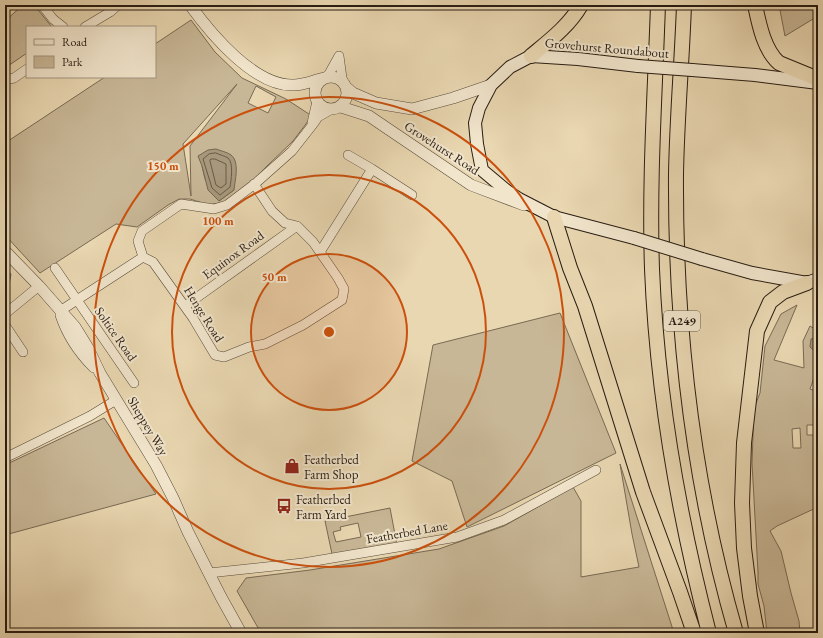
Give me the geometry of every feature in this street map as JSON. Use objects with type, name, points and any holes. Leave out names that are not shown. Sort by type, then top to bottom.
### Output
[{"type":"highway","points":[[531,56],[567,24],[581,5]]},
{"type":"highway","name":"A249","points":[[658,5],[651,172],[652,269],[655,320],[663,397],[674,474],[685,533],[709,633]]},
{"type":"highway","name":"A249","points":[[684,5],[676,173],[678,277],[686,383],[698,465],[713,543],[736,633]]},
{"type":"highway","points":[[755,5],[762,33],[774,59],[779,63],[818,79]]},
{"type":"highway","points":[[554,217],[570,268],[585,306],[643,492],[694,633]]},
{"type":"highway","points":[[757,633],[750,596],[745,555],[742,504],[744,443],[757,331],[770,302],[783,292],[814,282]]},
{"type":"main road","name":"Grovehurst Roundabout","points":[[814,282],[752,273],[634,238],[554,217],[519,199],[482,170],[475,123],[479,108],[491,85],[510,67],[531,56],[755,75],[818,83]]},
{"type":"street","points":[[42,5],[53,19],[62,26]]},
{"type":"street","points":[[87,26],[110,12],[118,5]]},
{"type":"street","points":[[190,5],[226,48],[244,64],[271,81],[294,85],[330,77],[336,78],[346,86]]},
{"type":"street","points":[[143,257],[138,241],[142,231],[181,204],[214,209],[227,205],[292,151],[318,118],[336,108],[346,99],[346,86],[342,78],[338,56],[329,74],[317,86],[315,91],[316,99],[314,116],[310,128]]},
{"type":"street","points":[[5,80],[14,78],[26,70]]},
{"type":"street","points":[[294,85],[316,99],[325,108],[336,108]]},
{"type":"street","name":"Grovehurst Road","points":[[346,86],[353,93],[376,103],[412,109],[453,98],[491,85]]},
{"type":"street","name":"Grovehurst Road","points":[[336,108],[369,116],[471,185],[554,217]]},
{"type":"street","points":[[348,155],[412,195]]},
{"type":"street","points":[[320,252],[372,169]]},
{"type":"street","name":"Henge Road","points":[[143,257],[153,262],[185,306],[215,355],[224,357],[249,347],[266,344],[303,325],[342,300],[344,289],[313,242],[296,226],[285,223],[272,211],[254,184]]},
{"type":"street","name":"Equinox Road","points":[[185,306],[296,226]]},
{"type":"street","points":[[5,251],[60,310]]},
{"type":"street","name":"Soltice Road","points":[[60,310],[143,257]]},
{"type":"street","name":"Soltice Road","points":[[54,268],[134,383]]},
{"type":"street","points":[[5,314],[39,286]]},
{"type":"street","name":"Sheppey Way","points":[[60,310],[67,331],[81,354],[100,373],[156,465],[209,573],[241,633]]},
{"type":"street","points":[[5,325],[23,352]]},
{"type":"street","points":[[5,458],[90,416],[116,400]]},
{"type":"street","points":[[60,431],[64,439]]},
{"type":"street","name":"Featherbed Lane","points":[[209,573],[303,563],[456,537],[504,520],[596,470]]},
{"type":"green space","points":[[23,5],[34,5],[51,26],[26,26],[26,54],[5,68],[5,21]]},
{"type":"green space","points":[[779,5],[818,5],[818,16],[785,36]]},
{"type":"green space","points":[[191,20],[215,52],[242,78],[286,99],[312,116],[293,141],[256,178],[229,201],[209,205],[190,199],[179,199],[137,227],[116,224],[40,273],[5,235],[5,143],[103,78],[156,78],[156,43]],"holes":[[[237,84],[190,146],[191,196],[183,144]],[[256,86],[276,97],[268,113],[248,103]],[[202,166],[234,190],[219,201],[205,179]]]},
{"type":"green space","points":[[5,268],[11,274],[8,290],[5,294]]},
{"type":"green space","points":[[797,305],[774,360],[804,368],[803,341],[810,326],[818,331],[818,379],[814,378],[810,389],[818,392],[818,425],[807,425],[807,435],[818,435],[818,507],[777,526],[770,531],[781,551],[799,621],[800,633],[767,633],[764,606],[758,584],[752,463],[754,408],[760,393],[765,346],[781,314]],"holes":[[[800,428],[801,448],[793,448],[792,429]]]},
{"type":"green space","points":[[560,313],[616,453],[467,527],[452,481],[412,461],[433,345]]},
{"type":"green space","points":[[104,418],[156,494],[5,535],[5,465]]},
{"type":"green space","points":[[620,464],[674,633],[261,633],[237,591],[246,578],[310,570],[439,549],[504,526],[573,487],[581,501],[581,577],[639,567]]},
{"type":"green space","points":[[390,508],[397,545],[332,554],[325,521]],"holes":[[[358,523],[361,537],[336,542],[333,532],[341,530],[340,527]]]},
{"type":"water","points":[[216,149],[231,155],[234,158],[236,167],[234,190],[219,201],[208,190],[198,156],[208,150]]},
{"type":"water","points":[[818,337],[818,354],[810,347],[811,339]]},
{"type":"place","name":"Featherbed Farm Shop","points":[[292,466]]},
{"type":"place","name":"Featherbed Farm Yard","points":[[284,506]]}]
